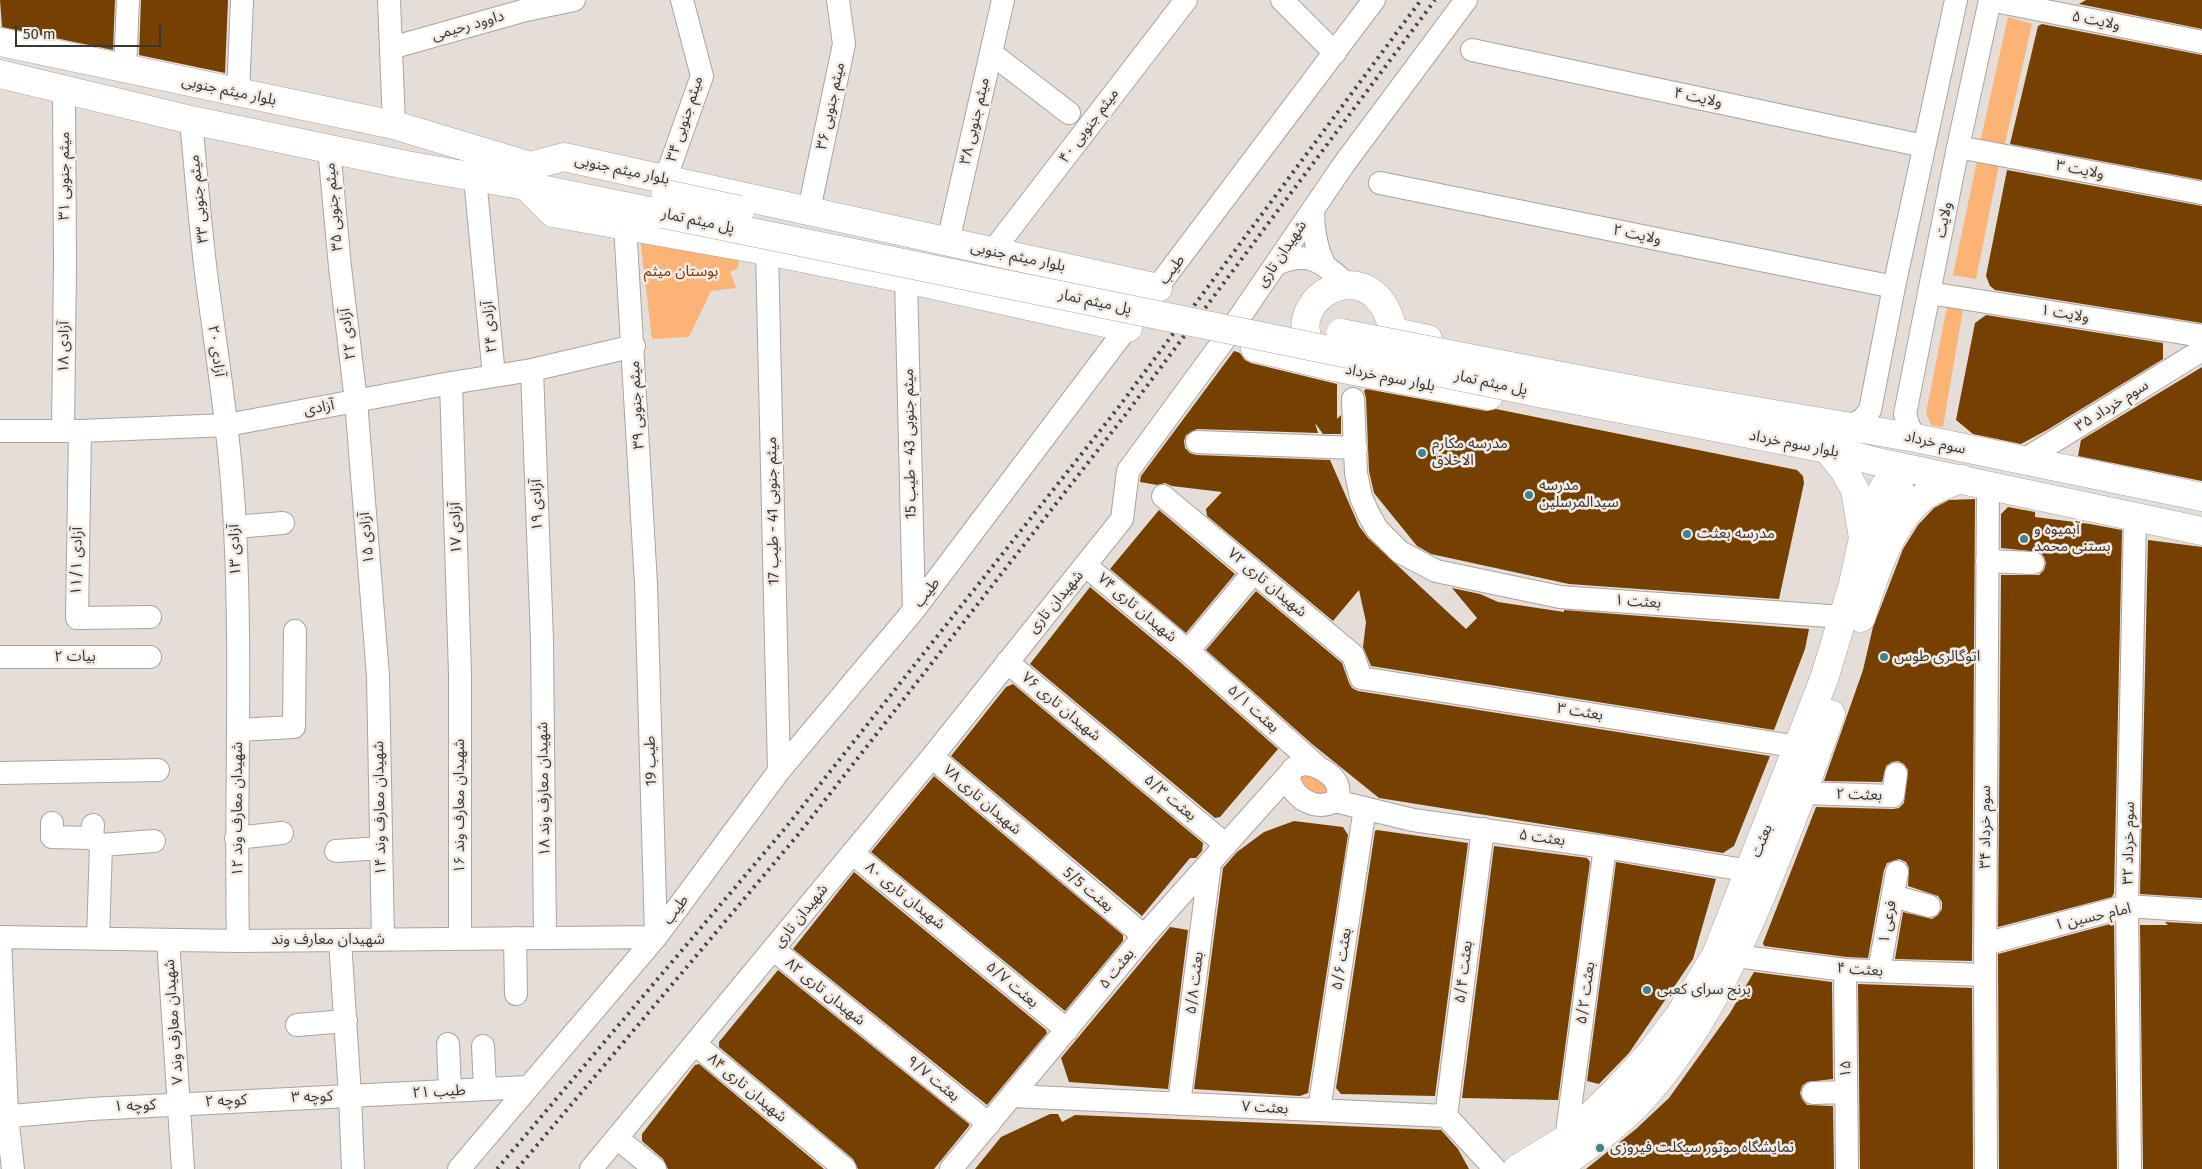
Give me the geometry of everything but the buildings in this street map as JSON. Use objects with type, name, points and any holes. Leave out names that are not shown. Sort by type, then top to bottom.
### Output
[{"type":"main road","name":"بلوار میثم جنوبی","points":[[0,42],[394,125],[528,176],[553,213],[767,251],[1068,313],[1128,328]]},
{"type":"main road","points":[[0,74],[191,120],[476,178],[528,176]]},
{"type":"main road","name":"پل میثم تمار","points":[[528,176],[665,196],[1545,383],[1671,408]]},
{"type":"main road","name":"بلوار میثم جنوبی","points":[[665,196],[809,210],[1158,288]]},
{"type":"main road","points":[[1068,313],[1080,310],[1088,302],[1092,290],[1088,278],[1078,270]]},
{"type":"main road","points":[[1338,368],[1314,349],[1306,331],[1308,316],[1319,296],[1332,287],[1354,286]]},
{"type":"main road","name":"بلوار سوم خرداد","points":[[1354,286],[1377,297],[1387,311],[1394,332],[1638,379],[1671,408],[1882,463]]},
{"type":"main road","name":"بلوار سوم خرداد","points":[[1224,340],[1338,368],[1633,424],[1671,408]]},
{"type":"main road","name":"سوم خرداد","points":[[1671,408],[1848,426],[1916,438],[2202,497]]},
{"type":"main road","name":"بعثت","points":[[1555,1169],[1583,1150],[1640,1101],[1672,1063],[1706,1014],[1736,956],[1803,793],[1839,692],[1869,592],[1876,541],[1855,490],[1844,470],[1827,449]]},
{"type":"main road","name":"سوم خرداد","points":[[1882,463],[2202,531]]},
{"type":"main road","name":"بعثت","points":[[1517,1169],[1566,1139],[1628,1079],[1679,1016],[1716,955],[1799,747],[1824,680],[1843,617],[1876,541],[1915,504],[1942,485],[1975,482]]},
{"type":"street","points":[[125,69],[128,0]]},
{"type":"street","points":[[238,93],[242,0]]},
{"type":"street","points":[[389,0],[394,125]]},
{"type":"street","name":"داوود رحیمی","points":[[392,48],[526,5],[574,0]]},
{"type":"street","name":"میثم جنوبی ۳۴","points":[[665,196],[702,76],[682,0]]},
{"type":"street","name":"میثم جنوبی ۳۶","points":[[809,210],[844,44],[838,0]]},
{"type":"street","name":"میثم جنوبی ۳۸","points":[[948,242],[1002,0]]},
{"type":"street","name":"میثم جنوبی ۴۰","points":[[992,252],[1186,0]]},
{"type":"street","points":[[1282,0],[1335,53]]},
{"type":"street","name":"شهیدان تاری","points":[[591,1169],[932,757],[1122,519],[1128,471],[1224,340],[1350,156],[1466,0]]},
{"type":"street","points":[[1848,426],[1862,420],[1870,410],[1894,287],[1956,0]]},
{"type":"street","name":"ولایت ۵","points":[[1990,0],[2202,42]]},
{"type":"street","name":"ولایت","points":[[1905,414],[1958,147],[1990,0]]},
{"type":"street","name":"طیب","points":[[459,1169],[656,937],[779,770],[914,610],[1335,53],[1367,4]]},
{"type":"street","name":"ولایت ۴","points":[[1472,50],[1924,146]]},
{"type":"street","points":[[990,53],[1069,113]]},
{"type":"street","name":"میثم جنوبی ۳۱","points":[[64,89],[65,264]]},
{"type":"street","name":"میثم جنوبی ۳۳","points":[[191,120],[206,278]]},
{"type":"street","name":"ولایت ۳","points":[[1958,147],[2202,193]]},
{"type":"street","name":"میثم جنوبی ۳۵","points":[[329,148],[340,266]]},
{"type":"street","name":"آزادی ۲۴","points":[[476,178],[494,376]]},
{"type":"street","name":"ولایت ۲","points":[[1380,183],[1894,287]]},
{"type":"street","points":[[1313,209],[1314,236],[1324,264]]},
{"type":"street","name":"میثم جنوبی ۳۹","points":[[625,225],[634,346],[646,584]]},
{"type":"street","name":"میثم جنوبی 41 - طیب 17","points":[[767,251],[779,770]]},
{"type":"street","points":[[1276,264],[1290,258],[1307,257],[1324,264],[1354,286]]},
{"type":"street","name":"آزادی ۱۸","points":[[65,264],[71,431]]},
{"type":"street","name":"آزادی ۲۲","points":[[340,266],[356,401]]},
{"type":"street","name":"آزادی ۲۰","points":[[206,278],[226,425]]},
{"type":"street","name":"میثم جنوبی 43 - طیب 15","points":[[906,279],[914,610]]},
{"type":"street","name":"ولایت ۱","points":[[1929,293],[2202,336]]},
{"type":"street","name":"آزادی","points":[[0,431],[71,431],[226,425],[451,383],[532,370],[634,346]]},
{"type":"street","name":"سوم خرداد ۳۵","points":[[2022,461],[2202,350]]},
{"type":"street","name":"آزادی ۱۹","points":[[532,370],[542,640]]},
{"type":"street","name":"آزادی ۱۷","points":[[451,383],[460,674]]},
{"type":"street","name":"بعثت ۱","points":[[1353,399],[1356,473],[1361,497],[1377,529],[1400,552],[1436,571],[1560,597],[1843,617]]},
{"type":"street","name":"آزادی ۱۵","points":[[356,401],[378,676]]},
{"type":"street","points":[[1870,410],[1876,417],[1882,420],[1894,420],[1905,414],[1909,427],[1916,438]]},
{"type":"street","name":"آزادی ۱۳","points":[[226,425],[235,527],[238,676]]},
{"type":"street","name":"آزادی ۱۱/۱","points":[[71,431],[76,618],[150,617]]},
{"type":"street","points":[[1197,442],[1356,448]]},
{"type":"street","name":"سوم خرداد ۳۴","points":[[1975,482],[1987,561],[1986,1169]]},
{"type":"street","name":"شهیدان تاری ۷۲","points":[[1163,496],[1353,655],[1361,678]]},
{"type":"street","name":"سوم خرداد ۳۲","points":[[2130,1169],[2127,906],[2135,517]]},
{"type":"street","points":[[235,527],[283,523]]},
{"type":"street","points":[[1987,561],[2033,562]]},
{"type":"street","name":"شهیدان تاری ۷۴","points":[[1086,566],[1188,651]]},
{"type":"street","points":[[1188,651],[1254,572]]},
{"type":"street","name":"طیب 19","points":[[646,584],[656,937]]},
{"type":"street","points":[[238,730],[294,727],[295,632]]},
{"type":"street","name":"شهیدان معارف وند ۱۸","points":[[542,640],[546,938]]},
{"type":"street","name":"بعثت ۵/۱","points":[[1188,651],[1319,768]]},
{"type":"street","name":"بیات ۲","points":[[0,657],[150,657]]},
{"type":"street","name":"شهیدان تاری ۷۶","points":[[1007,662],[1114,752]]},
{"type":"street","name":"شهیدان معارف وند ۱۶","points":[[460,674],[460,939]]},
{"type":"street","name":"شهیدان معارف وند ۱۲","points":[[238,676],[236,838],[238,941]]},
{"type":"street","name":"شهیدان معارف وند ۱۴","points":[[378,676],[383,940]]},
{"type":"street","name":"بعثت ۳","points":[[1361,678],[1799,747]]},
{"type":"street","name":"بعثت ۵/۳","points":[[1114,752],[1226,845]]},
{"type":"street","name":"شهیدان تاری ۷۸","points":[[932,757],[1032,843]]},
{"type":"street","points":[[1301,764],[1310,764],[1328,773],[1338,786],[1338,795],[1335,801],[1321,805],[1307,802],[1293,790],[1290,773],[1293,768],[1301,764]]},
{"type":"street","points":[[0,773],[158,770]]},
{"type":"street","name":"بعثت ۵","points":[[951,1169],[1144,936],[1290,773]]},
{"type":"street","name":"بعثت ۲","points":[[1803,793],[1893,796],[1896,774]]},
{"type":"street","name":"بعثت ۵","points":[[1335,801],[1413,820],[1606,847],[1750,871]]},
{"type":"street","name":"بعثت ۵/۶","points":[[1319,1110],[1365,808]]},
{"type":"street","points":[[52,823],[52,836],[95,836],[154,840]]},
{"type":"street","name":"بعثت ۵/۴","points":[[1446,1116],[1483,829]]},
{"type":"street","points":[[236,838],[282,833]]},
{"type":"street","points":[[95,836],[98,938]]},
{"type":"street","name":"بعثت 5/5","points":[[1032,843],[1144,936]]},
{"type":"street","name":"بعثت ۵/۲","points":[[1566,1139],[1606,847]]},
{"type":"street","points":[[336,851],[381,848]]},
{"type":"street","name":"شهیدان تاری ۸۰","points":[[852,853],[958,939]]},
{"type":"street","name":"بعثت ۵/۸","points":[[1179,1104],[1210,863]]},
{"type":"street","name":"فرعی ۱","points":[[1879,971],[1897,872]]},
{"type":"street","points":[[1893,896],[1929,906]]},
{"type":"street","name":"امام حسین ۱","points":[[1985,944],[2127,906],[2202,911]]},
{"type":"street","points":[[0,937],[4,1117],[13,1169]]},
{"type":"street","name":"شهیدان معارف وند","points":[[0,937],[238,941],[656,937]]},
{"type":"street","points":[[514,938],[516,994]]},
{"type":"street","name":"بعثت ۵/۷","points":[[958,939],[1067,1030]]},
{"type":"street","name":"شهیدان معارف وند ۷","points":[[168,940],[183,1169]]},
{"type":"street","points":[[340,940],[350,1096],[352,1169]]},
{"type":"street","name":"شهیدان تاری ۸۲","points":[[774,950],[877,1034]]},
{"type":"street","name":"بعثت ۴","points":[[1736,956],[1844,970],[1985,974]]},
{"type":"street","name":"۱۵","points":[[1844,970],[1847,1169]]},
{"type":"street","points":[[297,1026],[346,1021]]},
{"type":"street","name":"بعثت ۹/۷","points":[[877,1034],[989,1124]]},
{"type":"street","points":[[448,1044],[450,1091]]},
{"type":"street","name":"شهیدان تاری ۸۴","points":[[695,1044],[845,1169]]},
{"type":"street","points":[[483,1046],[485,1089]]},
{"type":"street","name":"طیب ۲‍۱","points":[[350,1096],[527,1087]]},
{"type":"street","points":[[1813,1093],[1846,1092]]},
{"type":"street","name":"کوچه ۳","points":[[273,1099],[350,1096]]},
{"type":"street","name":"بعثت ۷","points":[[1012,1096],[1446,1116]]},
{"type":"street","name":"کوچه ۲","points":[[180,1104],[273,1099]]},
{"type":"street","name":"کوچه ۱","points":[[4,1117],[91,1108],[180,1104]]},
{"type":"street","points":[[1446,1116],[1495,1169]]},
{"type":"street","points":[[617,1138],[655,1169]]},
{"type":"green space","points":[[2008,17],[2032,24],[2004,148],[1980,143]]},
{"type":"green space","points":[[1977,161],[1999,165],[1976,279],[1953,275]]},
{"type":"green space","name":"بوستان میثم","points":[[640,238],[740,252],[738,268],[730,272],[736,288],[711,291],[689,337],[652,339]]},
{"type":"green space","points":[[1947,307],[1963,309],[1943,427],[1931,425],[1926,413]]},
{"type":"green space","points":[[1297,769],[1335,788],[1315,802],[1294,771]]},
{"type":"railway","points":[[497,1169],[787,826],[1118,408],[1421,0]]},
{"type":"railway","points":[[517,1169],[797,836],[1126,414],[1435,0]]},
{"type":"place","name":"مدرسه مکارم الاخلاق","points":[[1422,453]]},
{"type":"place","name":"مدرسه سیدالمرسلین","points":[[1529,495]]},
{"type":"place","name":"مدرسه بعثت","points":[[1687,534]]},
{"type":"place","name":"آبمیوه و بستنی محمد","points":[[2024,539]]},
{"type":"place","name":"اتوگالری طوس","points":[[1884,657]]},
{"type":"place","name":"برنج سرای کعبی","points":[[1647,990]]},
{"type":"place","name":"نمایشگاه موتور سیکلت فیروزی","points":[[1600,1148]]}]
